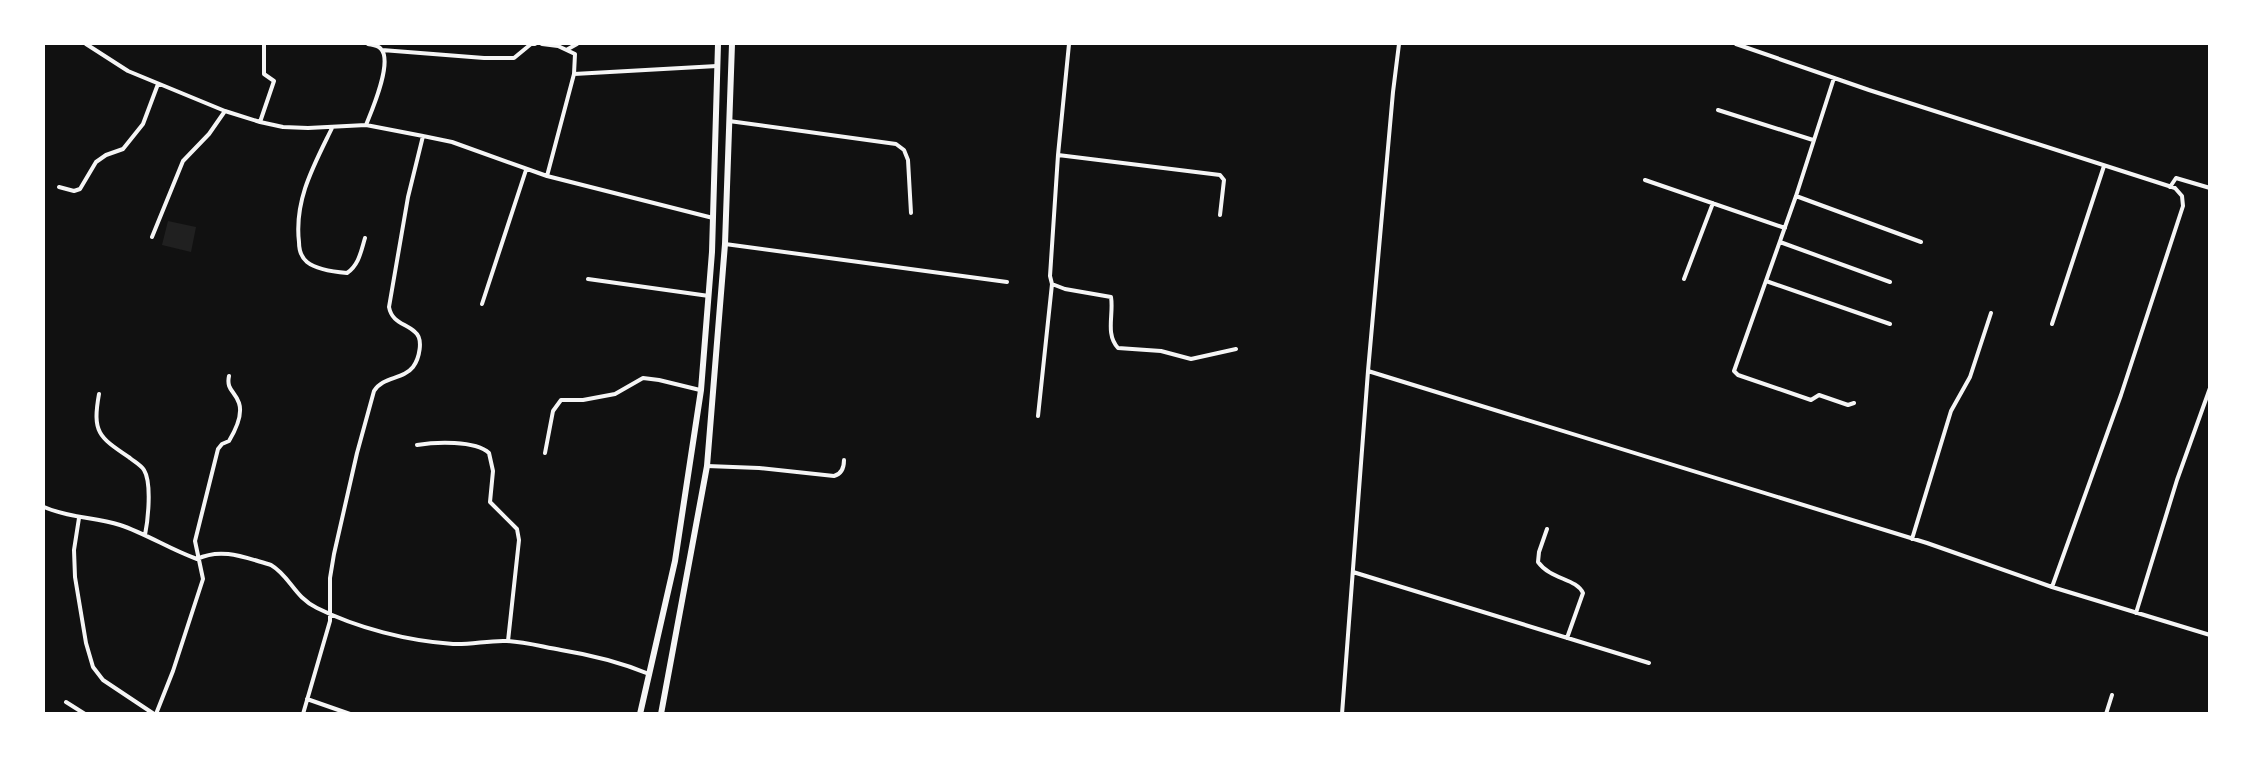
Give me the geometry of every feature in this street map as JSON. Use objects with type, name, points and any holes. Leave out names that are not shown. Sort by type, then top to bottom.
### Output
[{"type":"main road","points":[[640,714],[675,561],[701,390],[713,218],[718,44]]},
{"type":"main road","points":[[661,714],[707,466],[725,244],[732,44]]},
{"type":"street","points":[[86,44],[128,71],[225,111],[260,122],[283,127],[332,128],[366,125],[452,142],[526,170],[713,218]]},
{"type":"street","points":[[260,122],[274,81],[264,74],[264,44]]},
{"type":"street","points":[[368,44],[382,50],[484,58],[514,58],[531,44],[535,44]]},
{"type":"street","points":[[542,44],[568,49],[575,54],[574,74],[547,176]]},
{"type":"street","points":[[568,49],[577,44]]},
{"type":"street","points":[[1038,416],[1052,284],[1050,276],[1058,155],[1069,44]]},
{"type":"street","points":[[1342,714],[1368,371],[1399,44]]},
{"type":"street","points":[[1736,44],[2170,187],[2182,196],[2182,206],[2121,395],[2052,587]]},
{"type":"street","points":[[366,125],[382,79],[385,57],[382,50]]},
{"type":"street","points":[[574,74],[718,66]]},
{"type":"street","points":[[1834,78],[1796,196],[1734,372],[1811,400],[1819,395],[1848,405],[1854,403]]},
{"type":"street","points":[[59,187],[80,189],[96,162],[106,154],[123,149],[142,124],[158,84]]},
{"type":"street","points":[[1718,110],[1813,140]]},
{"type":"street","points":[[152,237],[183,161],[209,134],[225,111]]},
{"type":"street","points":[[729,121],[896,144],[904,150],[908,160],[911,213]]},
{"type":"street","points":[[332,128],[311,171],[298,206],[297,227],[302,256],[308,263],[324,269],[347,273],[354,268],[365,238]]},
{"type":"street","points":[[303,714],[331,614],[328,604],[334,554],[374,391],[383,382],[410,371],[416,364],[420,352],[419,336],[415,331],[396,321],[389,307],[408,197],[423,136]]},
{"type":"street","points":[[1058,155],[1220,175],[1224,180],[1220,215]]},
{"type":"street","points":[[2052,324],[2104,166]]},
{"type":"street","points":[[482,304],[526,170]]},
{"type":"street","points":[[2170,187],[2176,178],[2210,188]]},
{"type":"street","points":[[1645,180],[1785,228]]},
{"type":"street","points":[[1796,196],[1922,242]]},
{"type":"street","points":[[1684,279],[1713,202]]},
{"type":"street","points":[[1780,242],[1890,282]]},
{"type":"street","points":[[725,244],[1007,282]]},
{"type":"street","points":[[588,279],[709,296]]},
{"type":"street","points":[[1766,281],[1890,324]]},
{"type":"street","points":[[1052,284],[1065,289],[1110,297],[1110,327],[1113,343],[1118,348],[1161,351],[1191,359],[1236,349]]},
{"type":"street","points":[[1912,539],[1951,411],[1970,376],[1991,313]]},
{"type":"street","points":[[1368,371],[1912,539],[2052,587],[2210,635]]},
{"type":"street","points":[[79,518],[74,550],[75,577],[85,625],[86,643],[93,667],[103,680],[155,714],[173,671],[203,579],[195,541],[212,469],[218,449],[229,441],[240,415],[239,403],[229,390],[229,376]]},
{"type":"street","points":[[545,453],[553,411],[561,400],[584,400],[615,394],[643,378],[701,390]]},
{"type":"street","points":[[2136,613],[2177,480],[2210,388]]},
{"type":"street","points":[[99,394],[96,414],[100,435],[109,445],[145,471],[148,517],[145,535]]},
{"type":"street","points":[[417,445],[448,443],[470,445],[489,453],[493,471],[490,502],[492,507],[517,529],[519,540],[508,641]]},
{"type":"street","points":[[707,466],[759,468],[834,476],[839,475],[844,460]]},
{"type":"street","points":[[44,507],[79,518],[113,523],[197,559],[210,553],[224,553],[271,564],[277,568],[297,595],[316,608],[386,632],[436,642],[473,644],[508,641],[579,652],[625,664],[649,674]]},
{"type":"street","points":[[1547,529],[1538,562],[1545,572],[1577,585],[1583,593],[1568,638]]},
{"type":"street","points":[[1353,572],[1649,663]]},
{"type":"street","points":[[2106,714],[2112,695]]},
{"type":"street","points":[[307,699],[350,714]]},
{"type":"street","points":[[66,702],[85,714]]},
{"type":"shaded area","points":[[168,221],[196,227],[191,252],[162,245]]}]
